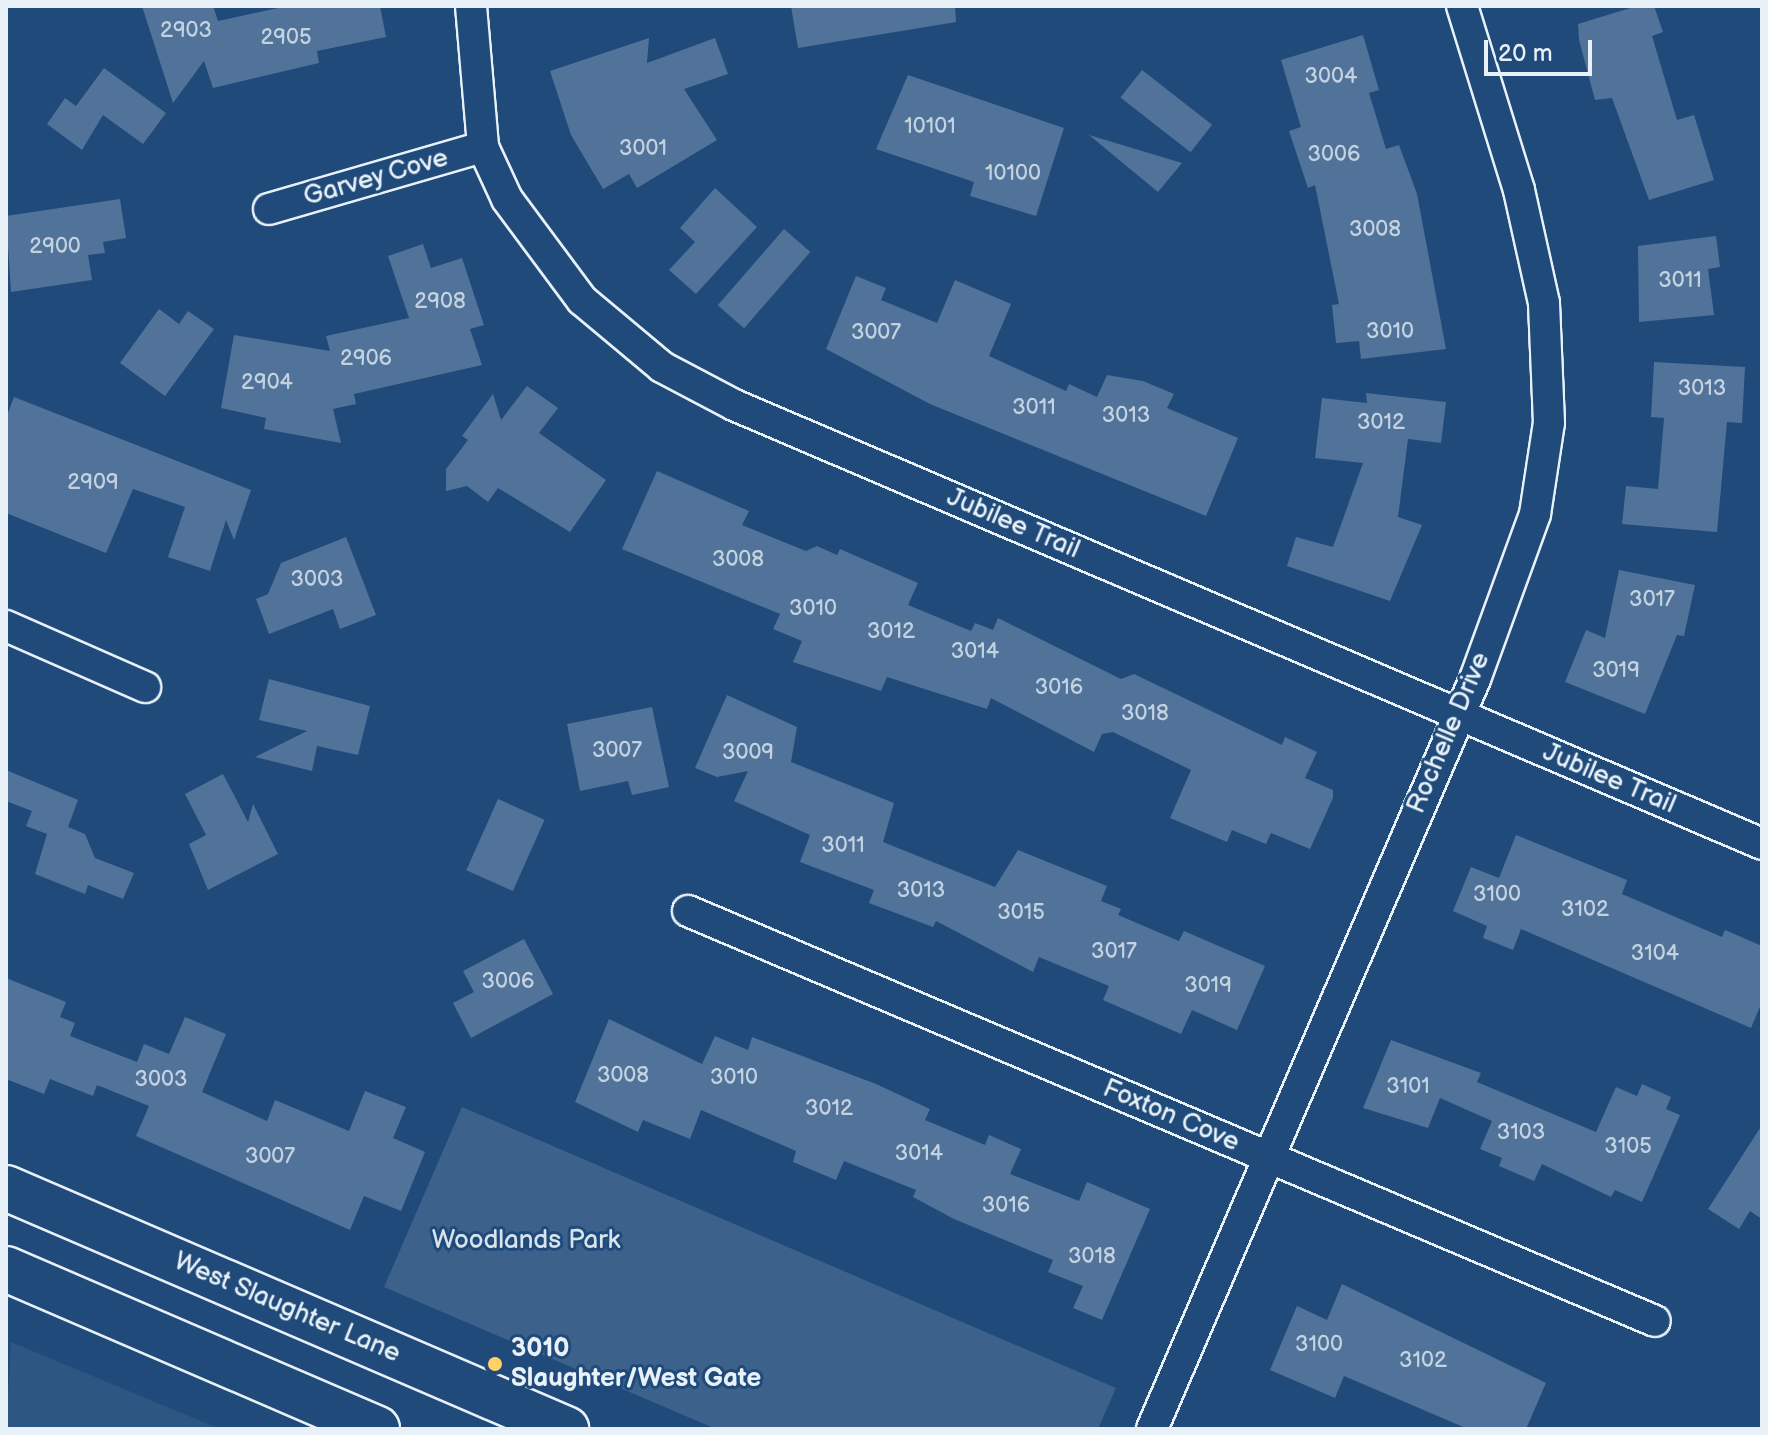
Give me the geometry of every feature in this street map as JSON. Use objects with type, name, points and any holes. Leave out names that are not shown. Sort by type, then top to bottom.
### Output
[{"type":"main road","name":"West Slaughter Lane","points":[[6,1188],[566,1429]]},
{"type":"main road","points":[[6,1269],[377,1429]]},
{"type":"street","name":"Jubilee Trail","points":[[471,6],[483,147],[547,258],[582,300],[662,367],[734,405],[1762,844]]},
{"type":"street","name":"Rochelle Drive","points":[[1152,1429],[1459,714],[1535,514],[1551,367],[1519,190],[1462,6]]},
{"type":"street","name":"Garvey Cove","points":[[269,209],[483,147]]},
{"type":"street","points":[[6,626],[145,687]]},
{"type":"street","name":"Foxton Cove","points":[[688,911],[1655,1321]]},
{"type":"shaded area","points":[[11,1342],[220,1429],[6,1429]]},
{"type":"green space","name":"Woodlands Park","points":[[462,1107],[1116,1388],[1098,1429],[716,1429],[384,1287]]},
{"type":"building","points":[[142,6],[213,6],[218,21],[287,6],[380,6],[386,37],[317,51],[319,63],[213,88],[204,61],[173,103]]},
{"type":"building","points":[[791,6],[955,6],[956,22],[798,48]]},
{"type":"building","points":[[1637,6],[1654,6],[1663,32],[1652,36],[1677,120],[1694,115],[1714,180],[1649,200],[1612,98],[1595,100],[1579,40],[1578,24]]},
{"type":"building","points":[[1363,35],[1379,90],[1369,93],[1386,149],[1399,145],[1417,194],[1446,349],[1361,359],[1359,341],[1336,343],[1332,305],[1339,304],[1315,185],[1308,188],[1289,131],[1301,127],[1281,60]]},
{"type":"building","points":[[649,38],[647,63],[715,38],[728,74],[684,89],[717,140],[637,188],[629,174],[603,189],[571,135],[550,71]]},
{"type":"building","points":[[104,68],[166,113],[143,144],[103,115],[82,150],[47,124],[65,98],[76,106]]},
{"type":"building","points":[[1142,70],[1212,125],[1191,152],[1120,98]]},
{"type":"building","points":[[908,75],[1064,128],[1036,216],[970,196],[974,182],[876,149]]},
{"type":"building","points":[[1089,135],[1182,163],[1158,192]]},
{"type":"building","points":[[715,188],[757,227],[696,294],[669,270],[695,242],[680,228]]},
{"type":"building","points":[[120,199],[126,238],[103,242],[105,253],[88,255],[92,280],[11,292],[6,216]]},
{"type":"building","points":[[784,229],[810,252],[744,328],[718,305]]},
{"type":"building","points":[[1716,236],[1720,267],[1708,269],[1714,315],[1639,322],[1638,246]]},
{"type":"building","points":[[423,244],[431,268],[462,258],[484,325],[470,329],[482,365],[354,394],[356,404],[333,409],[341,443],[264,429],[266,418],[221,408],[234,335],[330,351],[326,336],[409,318],[388,256]]},
{"type":"building","points":[[856,276],[886,288],[881,300],[937,323],[955,280],[1011,304],[989,356],[1066,391],[1069,384],[1097,397],[1107,375],[1143,381],[1174,394],[1167,408],[1238,438],[1206,516],[930,404],[826,349]]},
{"type":"building","points":[[159,309],[179,324],[188,311],[214,329],[165,396],[120,363]]},
{"type":"building","points":[[1654,362],[1745,367],[1742,423],[1727,422],[1717,532],[1622,524],[1626,486],[1658,489],[1664,418],[1651,417]]},
{"type":"building","points":[[527,386],[558,408],[539,433],[606,480],[570,532],[498,488],[488,502],[467,486],[446,491],[446,469],[468,440],[462,436],[493,394],[501,420]]},
{"type":"building","points":[[1366,393],[1446,402],[1441,443],[1408,439],[1398,517],[1422,525],[1390,601],[1287,566],[1296,537],[1333,547],[1363,463],[1315,458],[1322,398],[1367,403]]},
{"type":"building","points":[[14,397],[251,490],[234,540],[226,520],[210,571],[168,557],[185,507],[133,489],[106,553],[6,513],[6,418]]},
{"type":"building","points":[[657,471],[749,511],[742,525],[806,551],[817,546],[837,555],[840,549],[918,583],[908,605],[971,631],[975,623],[993,630],[998,618],[1121,679],[1134,674],[1282,745],[1285,737],[1317,752],[1305,778],[1333,790],[1333,798],[1310,849],[1271,833],[1266,844],[1232,830],[1227,842],[1170,818],[1191,770],[1113,732],[1102,734],[1094,752],[991,698],[987,709],[887,677],[881,691],[793,662],[802,641],[773,629],[780,614],[622,549]]},
{"type":"building","points":[[346,537],[376,615],[340,629],[333,609],[269,634],[256,599],[268,594],[281,563]]},
{"type":"building","points":[[1619,570],[1695,585],[1684,636],[1677,635],[1645,714],[1565,682],[1586,630],[1605,638]]},
{"type":"building","points":[[269,679],[370,706],[358,755],[317,746],[312,771],[255,757],[307,731],[259,720]]},
{"type":"building","points":[[727,695],[797,727],[791,762],[894,803],[883,842],[995,887],[1018,850],[1107,886],[1101,901],[1121,909],[1118,915],[1179,941],[1184,931],[1265,966],[1237,1030],[1192,1010],[1181,1034],[1103,1000],[1109,986],[1039,957],[1033,972],[936,921],[933,927],[869,903],[874,890],[800,862],[810,835],[734,801],[748,771],[717,777],[695,768]]},
{"type":"building","points":[[652,707],[669,787],[632,795],[628,781],[580,791],[567,724]]},
{"type":"building","points":[[6,770],[78,800],[68,827],[85,834],[95,858],[134,873],[123,899],[88,885],[85,894],[35,874],[47,834],[26,826],[32,811],[6,801]]},
{"type":"building","points":[[223,774],[248,822],[253,804],[278,854],[208,890],[189,844],[206,835],[185,794]]},
{"type":"building","points":[[498,799],[545,820],[513,891],[466,870]]},
{"type":"building","points":[[1516,835],[1627,880],[1622,894],[1722,937],[1725,930],[1762,946],[1762,1002],[1751,1028],[1521,929],[1513,950],[1483,938],[1487,926],[1453,911],[1471,867],[1499,878]]},
{"type":"building","points":[[524,939],[553,994],[471,1038],[453,1003],[474,992],[463,971]]},
{"type":"building","points":[[6,978],[66,1002],[60,1017],[75,1023],[70,1036],[137,1062],[144,1044],[169,1054],[185,1017],[226,1034],[202,1092],[267,1121],[275,1100],[349,1131],[365,1091],[406,1107],[393,1138],[425,1152],[401,1211],[364,1196],[350,1230],[136,1136],[149,1106],[97,1085],[93,1096],[50,1079],[44,1094],[6,1079]]},
{"type":"building","points":[[609,1019],[702,1064],[715,1036],[748,1050],[752,1037],[876,1084],[930,1109],[925,1120],[985,1145],[989,1135],[1021,1149],[1010,1174],[1079,1201],[1087,1182],[1150,1209],[1102,1320],[1073,1308],[1083,1286],[1048,1272],[1053,1260],[954,1219],[913,1197],[916,1190],[844,1161],[836,1180],[793,1162],[796,1151],[701,1110],[690,1139],[643,1120],[638,1132],[575,1102]]},
{"type":"building","points":[[1391,1040],[1481,1073],[1477,1082],[1596,1132],[1616,1087],[1637,1096],[1642,1084],[1671,1097],[1666,1109],[1680,1115],[1642,1202],[1615,1190],[1611,1197],[1542,1164],[1534,1181],[1499,1166],[1502,1158],[1480,1149],[1492,1121],[1440,1098],[1428,1128],[1363,1108]]},
{"type":"building","points":[[1762,1125],[1762,1219],[1750,1211],[1739,1229],[1708,1209]]},
{"type":"building","points":[[1342,1284],[1546,1383],[1526,1429],[1468,1429],[1344,1376],[1335,1398],[1270,1370],[1297,1306],[1327,1320]]},
{"type":"place","name":"3010 Slaughter/West Gate","points":[[495,1364]]}]
